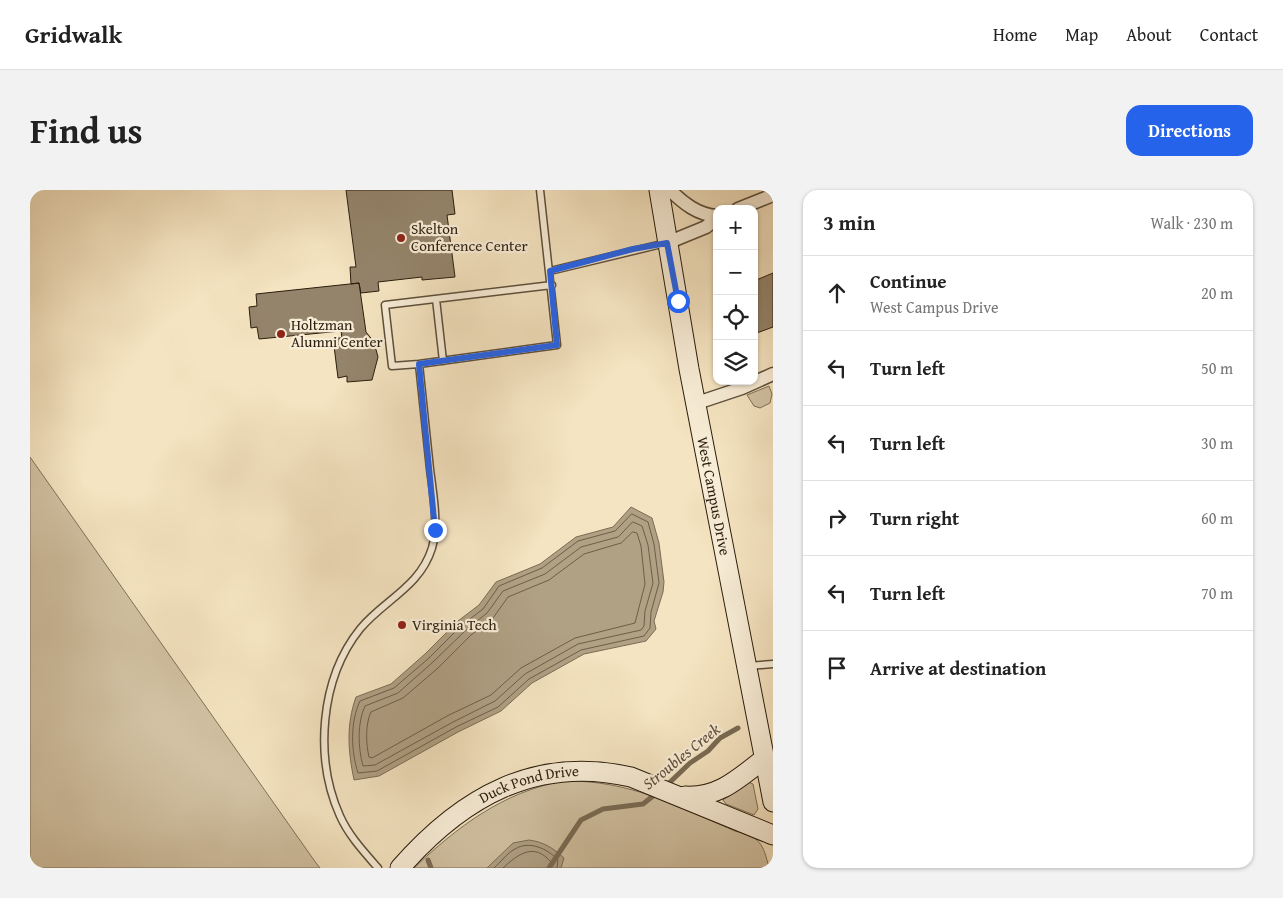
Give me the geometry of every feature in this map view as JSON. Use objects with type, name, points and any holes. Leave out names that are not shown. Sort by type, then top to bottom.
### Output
[{"type":"street","name":"West Campus Drive","points":[[659,190],[667,243],[773,802]]},
{"type":"street","points":[[670,190],[682,201],[705,216],[713,217]]},
{"type":"street","points":[[748,205],[773,195]]},
{"type":"street","points":[[667,243],[706,227],[713,221]]},
{"type":"street","points":[[697,403],[742,388],[773,374]]},
{"type":"street","name":"Duck Pond Drive","points":[[679,796],[697,797],[716,793],[765,758]]},
{"type":"street","name":"Duck Pond Drive","points":[[400,868],[416,850],[445,825],[487,796],[524,779],[549,773],[593,771],[613,773],[651,784],[773,835]]},
{"type":"lane","points":[[540,190],[552,285],[557,345],[392,366],[385,305],[552,285]]},
{"type":"lane","points":[[550,271],[633,249],[667,243]]},
{"type":"lane","points":[[436,299],[443,360]]},
{"type":"lane","points":[[378,868],[350,834],[333,797],[326,760],[325,724],[331,689],[351,642],[368,620],[418,576],[432,547],[435,530],[434,503],[419,364]]},
{"type":"lane","points":[[747,666],[773,664]]},
{"type":"shaded area","points":[[769,386],[772,394],[770,403],[760,408],[754,406],[747,395]]},
{"type":"shaded area","points":[[30,457],[316,863],[320,868],[30,868]]},
{"type":"shaded area","points":[[563,781],[610,785],[672,803],[755,839],[759,842],[765,853],[769,868],[414,868],[464,825],[482,813],[520,793]]},
{"type":"shaded area","points":[[748,782],[753,784],[758,809],[754,815],[726,804],[723,800]]},
{"type":"water","points":[[631,507],[652,518],[659,543],[664,582],[663,592],[654,621],[656,629],[646,641],[584,654],[532,683],[501,711],[458,732],[379,776],[354,780],[350,759],[349,728],[356,697],[391,684],[458,621],[479,605],[496,582],[540,564],[576,537],[613,527]]},
{"type":"water","points":[[529,840],[544,844],[560,854],[564,858],[561,868],[487,868],[513,843]]},
{"type":"building","name":"Skelton Conference Center","points":[[346,190],[452,190],[455,214],[447,215],[455,277],[422,280],[422,277],[378,282],[379,291],[361,293],[359,283],[351,284],[350,267],[356,267]]},
{"type":"building","points":[[773,273],[773,327],[758,333],[758,295],[758,279]]},
{"type":"building","name":"Holtzman Alumni Center","points":[[359,283],[366,332],[374,342],[378,357],[372,380],[347,382],[347,376],[338,378],[333,338],[342,338],[341,331],[259,339],[257,327],[251,328],[249,307],[257,306],[256,294]]},
{"type":"waterway","name":"Stroubles Creek","points":[[665,787],[690,763],[708,751],[720,738],[738,728]]},
{"type":"waterway","name":"Stroubles Creek","points":[[549,868],[581,820],[603,809],[643,804],[658,792]]},
{"type":"waterway","points":[[428,860],[431,868]]},
{"type":"place","name":"Skelton Conference Center","points":[[401,238]]},
{"type":"place","name":"Holtzman Alumni Center","points":[[281,334]]},
{"type":"place","name":"Virginia Tech","points":[[402,625]]},
{"type":"route","points":[[435,530],[434,503],[419,364],[557,345],[550,271],[633,249],[667,243],[678,301]]}]
